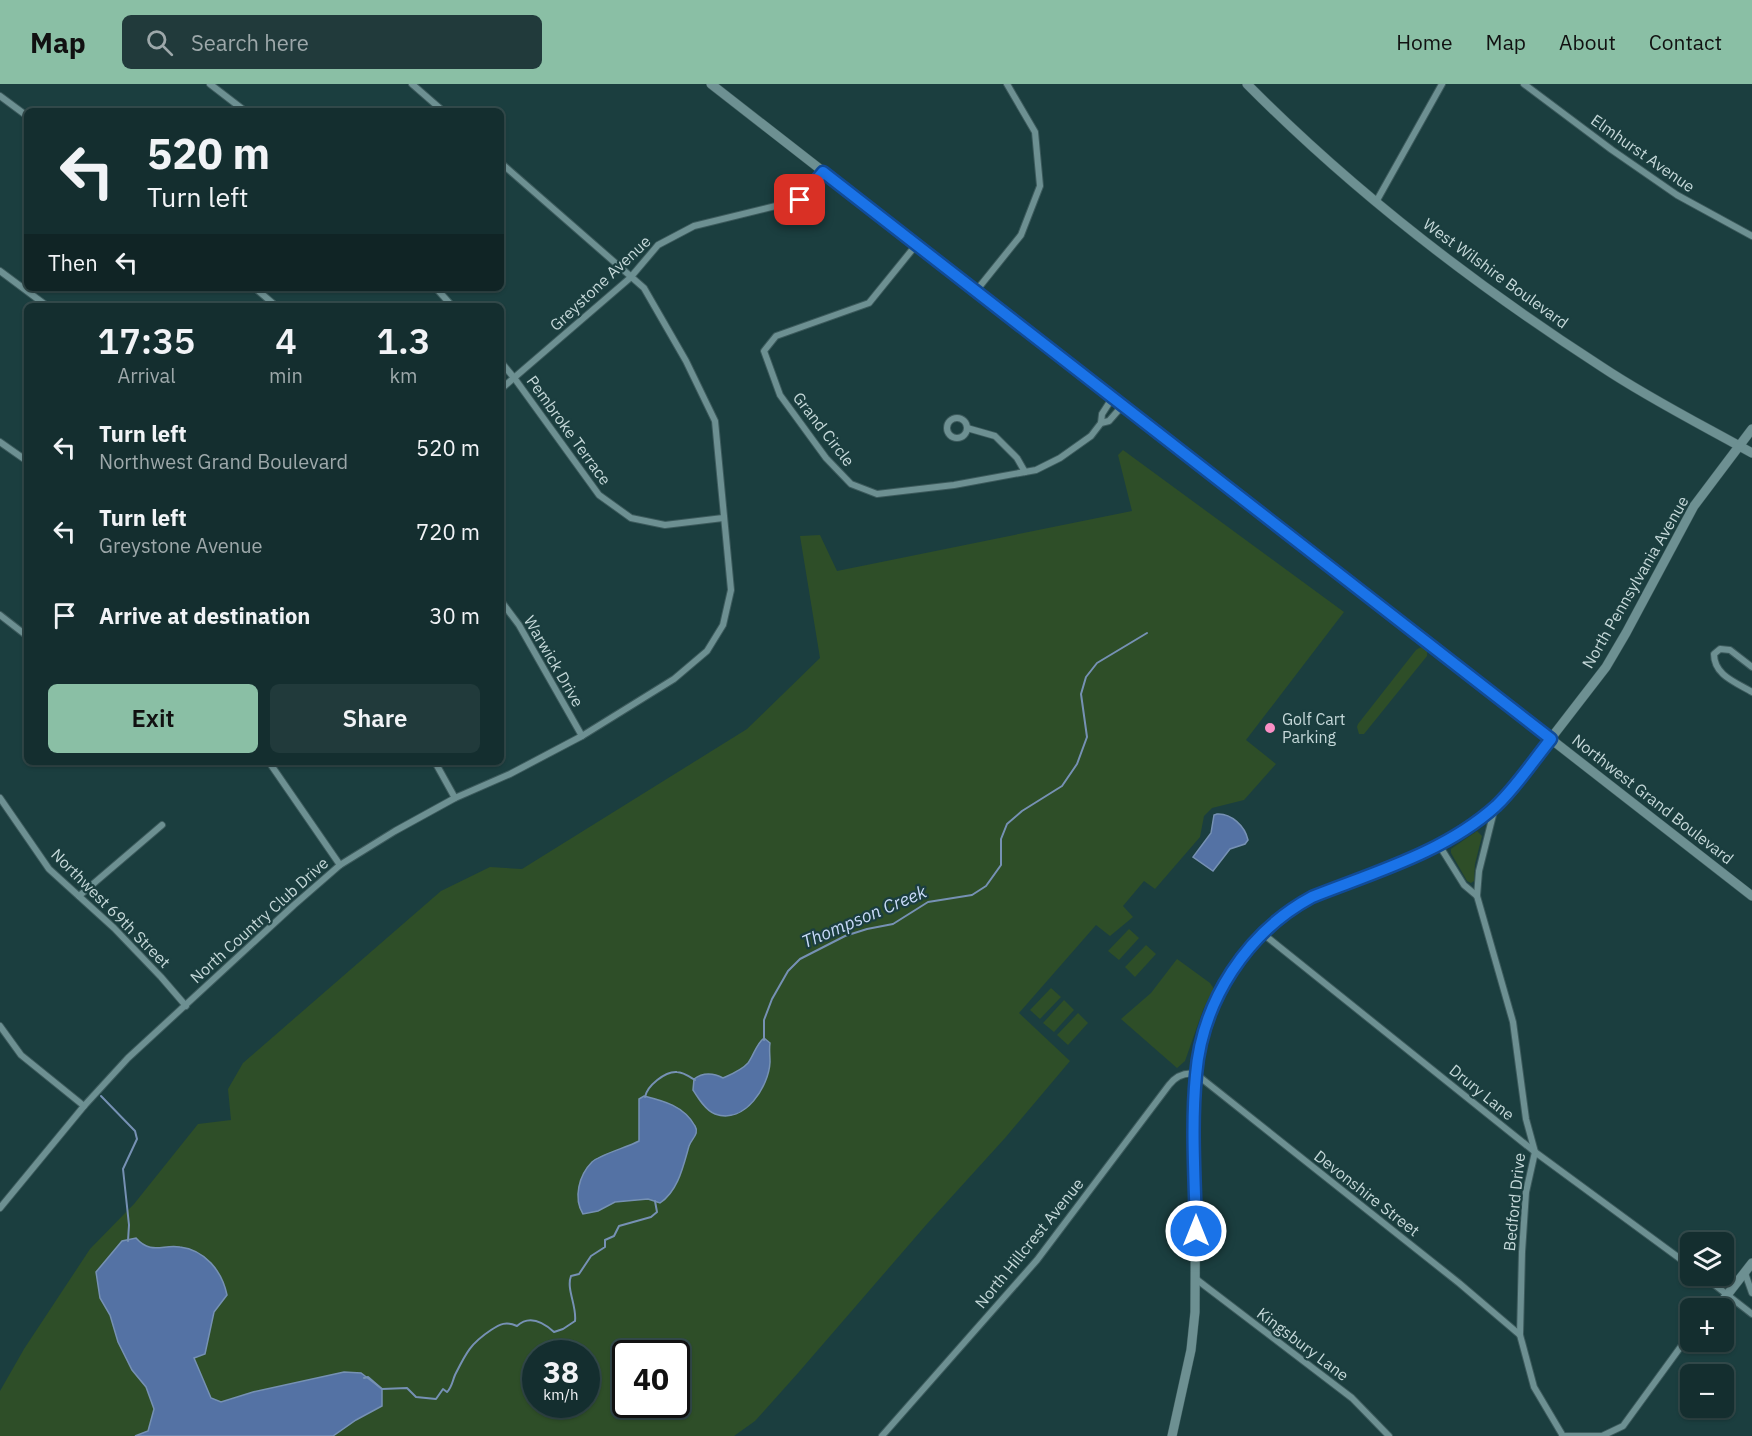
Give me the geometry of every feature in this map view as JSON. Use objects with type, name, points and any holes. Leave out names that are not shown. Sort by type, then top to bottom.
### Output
[{"type":"street","points":[[210,84],[241,108]]},
{"type":"street","points":[[412,84],[440,108]]},
{"type":"street","name":"Northwest Grand Boulevard","points":[[711,84],[1752,896]]},
{"type":"street","points":[[976,291],[1021,235],[1040,186],[1035,132],[1007,84]]},
{"type":"street","name":"West Wilshire Boulevard","points":[[1246,84],[1321,154],[1376,201],[1486,287],[1603,368],[1752,453]]},
{"type":"street","points":[[1376,201],[1442,84]]},
{"type":"street","name":"Elmhurst Avenue","points":[[1524,84],[1677,195],[1752,236]]},
{"type":"street","points":[[0,96],[24,114]]},
{"type":"street","name":"North Country Club Drive","points":[[1,1204],[128,1058],[294,904],[340,865],[394,831],[455,798],[510,774],[582,736],[674,679],[707,651],[723,625],[731,590],[715,421],[686,361],[644,288],[504,166]]},
{"type":"street","name":"Greystone Avenue","points":[[504,387],[630,278],[658,245],[694,225],[800,200],[823,172]]},
{"type":"street","name":"Grand Circle","points":[[916,244],[869,303],[776,336],[764,351],[780,395],[826,458],[851,484],[878,494],[1036,470],[1060,458],[1091,436],[1101,423],[1102,414],[1113,398]]},
{"type":"street","points":[[0,271],[24,289]]},
{"type":"street","points":[[27,291],[43,303]]},
{"type":"street","points":[[258,291],[272,303]]},
{"type":"street","points":[[439,291],[449,303]]},
{"type":"street","name":"Pembroke Terrace","points":[[504,366],[599,495],[631,518],[665,525],[723,518]]},
{"type":"street","name":"Grand Circle","points":[[1101,423],[1109,422],[1123,405]]},
{"type":"street","points":[[967,428],[995,436],[1011,451],[1025,472]]},
{"type":"street","name":"North Pennsylvania Avenue","points":[[1172,1436],[1191,1350],[1196,1279],[1196,1074],[1204,1035],[1216,1001],[1242,955],[1262,933],[1290,909],[1312,897],[1439,845],[1478,821],[1508,794],[1606,667],[1694,506],[1752,429]]},
{"type":"street","points":[[0,442],[24,459]]},
{"type":"street","name":"Warwick Drive","points":[[504,605],[519,625],[582,736]]},
{"type":"street","points":[[0,615],[24,634]]},
{"type":"street","points":[[1752,667],[1730,651],[1720,649],[1714,654],[1714,663],[1718,671],[1752,692]]},
{"type":"street","points":[[271,765],[340,865]]},
{"type":"street","points":[[437,765],[455,798]]},
{"type":"street","name":"Northwest 69th Street","points":[[0,798],[49,869],[114,928],[186,1006]]},
{"type":"street","name":"Bedford Drive","points":[[1495,806],[1479,871],[1477,896],[1513,1022],[1526,1119],[1535,1152],[1526,1192],[1520,1335],[1534,1387],[1562,1436]]},
{"type":"street","points":[[79,896],[162,825]]},
{"type":"street","name":"Bedford Drive","points":[[1439,845],[1464,885],[1477,896]]},
{"type":"street","name":"Drury Lane","points":[[1262,933],[1535,1152],[1680,1259]]},
{"type":"street","points":[[0,1026],[21,1055],[84,1106]]},
{"type":"street","name":"North Hillcrest Avenue","points":[[882,1436],[1037,1260],[1174,1078],[1187,1072],[1196,1074]]},
{"type":"street","name":"Devonshire Street","points":[[1196,1074],[1459,1283],[1520,1335]]},
{"type":"street","points":[[1725,1298],[1752,1263]]},
{"type":"street","points":[[1744,1273],[1752,1293]]},
{"type":"street","name":"Kingsbury Lane","points":[[1196,1279],[1352,1398],[1389,1436]]},
{"type":"street","points":[[1717,1286],[1752,1314]]},
{"type":"street","points":[[1562,1436],[1602,1436],[1623,1426],[1680,1348]]},
{"type":"green space","points":[[1123,450],[1344,612],[1246,740],[1276,764],[1244,800],[1212,808],[1204,816],[1200,837],[1155,889],[1144,881],[1123,906],[1133,917],[1110,936],[1096,925],[1019,1013],[1070,1061],[755,1421],[734,1436],[0,1436],[0,1391],[24,1349],[90,1249],[134,1204],[198,1124],[231,1120],[228,1089],[243,1063],[441,891],[490,867],[522,869],[747,729],[820,658],[800,536],[820,535],[837,571],[1132,511],[1118,455]]},
{"type":"green space","points":[[1421,647],[1427,650],[1427,656],[1364,734],[1359,734],[1358,724],[1416,650]]},
{"type":"green space","points":[[1477,831],[1482,836],[1475,864],[1474,881],[1471,883],[1467,881],[1451,849]]},
{"type":"green space","points":[[1129,929],[1139,938],[1119,960],[1108,951]]},
{"type":"green space","points":[[1146,945],[1156,954],[1135,977],[1125,967]]},
{"type":"green space","points":[[1177,959],[1210,983],[1214,989],[1203,1010],[1185,1061],[1177,1068],[1121,1019],[1151,993]]},
{"type":"green space","points":[[1051,988],[1061,997],[1040,1019],[1030,1010]]},
{"type":"green space","points":[[1064,1000],[1074,1010],[1054,1032],[1043,1023]]},
{"type":"green space","points":[[1078,1013],[1088,1023],[1068,1045],[1057,1035]]},
{"type":"water","points":[[1214,815],[1237,821],[1248,840],[1245,844],[1230,849],[1213,871],[1193,857],[1211,833]]},
{"type":"water","points":[[764,1038],[770,1043],[769,1072],[753,1101],[736,1114],[726,1116],[708,1110],[693,1090],[694,1079],[708,1074],[723,1078],[740,1070],[748,1063]]},
{"type":"water","points":[[644,1096],[666,1102],[679,1109],[690,1119],[696,1129],[676,1185],[660,1203],[648,1199],[615,1202],[598,1211],[583,1214],[578,1194],[587,1167],[596,1159],[639,1141],[639,1099]]},
{"type":"water","points":[[136,1238],[152,1248],[174,1246],[197,1252],[217,1270],[225,1286],[227,1295],[214,1312],[205,1354],[194,1358],[211,1398],[221,1402],[253,1392],[344,1372],[361,1373],[382,1389],[382,1406],[333,1436],[135,1436],[148,1431],[154,1409],[146,1387],[132,1370],[118,1342],[110,1315],[100,1298],[96,1272],[122,1241]]},
{"type":"waterway","name":"Thompson Creek","points":[[764,1040],[764,1020],[772,999],[788,971],[800,959],[845,936],[893,924],[928,902],[972,895],[986,886],[1001,865],[1001,839],[1007,824],[1022,811],[1062,786],[1077,764],[1087,737],[1081,694],[1086,677],[1097,663],[1147,633]]},
{"type":"waterway","name":"Thompson Creek","points":[[645,1097],[653,1084],[672,1072],[679,1072],[695,1080]]},
{"type":"waterway","points":[[101,1096],[135,1131],[137,1139],[123,1169],[129,1225],[128,1241]]},
{"type":"waterway","name":"Thompson Creek","points":[[364,1378],[368,1377],[382,1389],[407,1388],[416,1397],[436,1399],[443,1389],[447,1392],[449,1390],[462,1361],[473,1345],[497,1326],[506,1323],[517,1326],[531,1320],[545,1325],[554,1332],[563,1329],[575,1321],[570,1286],[571,1276],[579,1274],[591,1256],[605,1247],[605,1240],[614,1236],[619,1226],[651,1217],[657,1212],[655,1201]]},
{"type":"place","name":"Golf Cart Parking","points":[[1270,728]]},
{"type":"route","points":[[800,200],[823,172],[1551,739],[1508,794],[1478,821],[1439,845],[1296,905],[1270,925],[1242,955],[1216,1001],[1204,1035],[1196,1074],[1194,1112],[1196,1231]]}]
